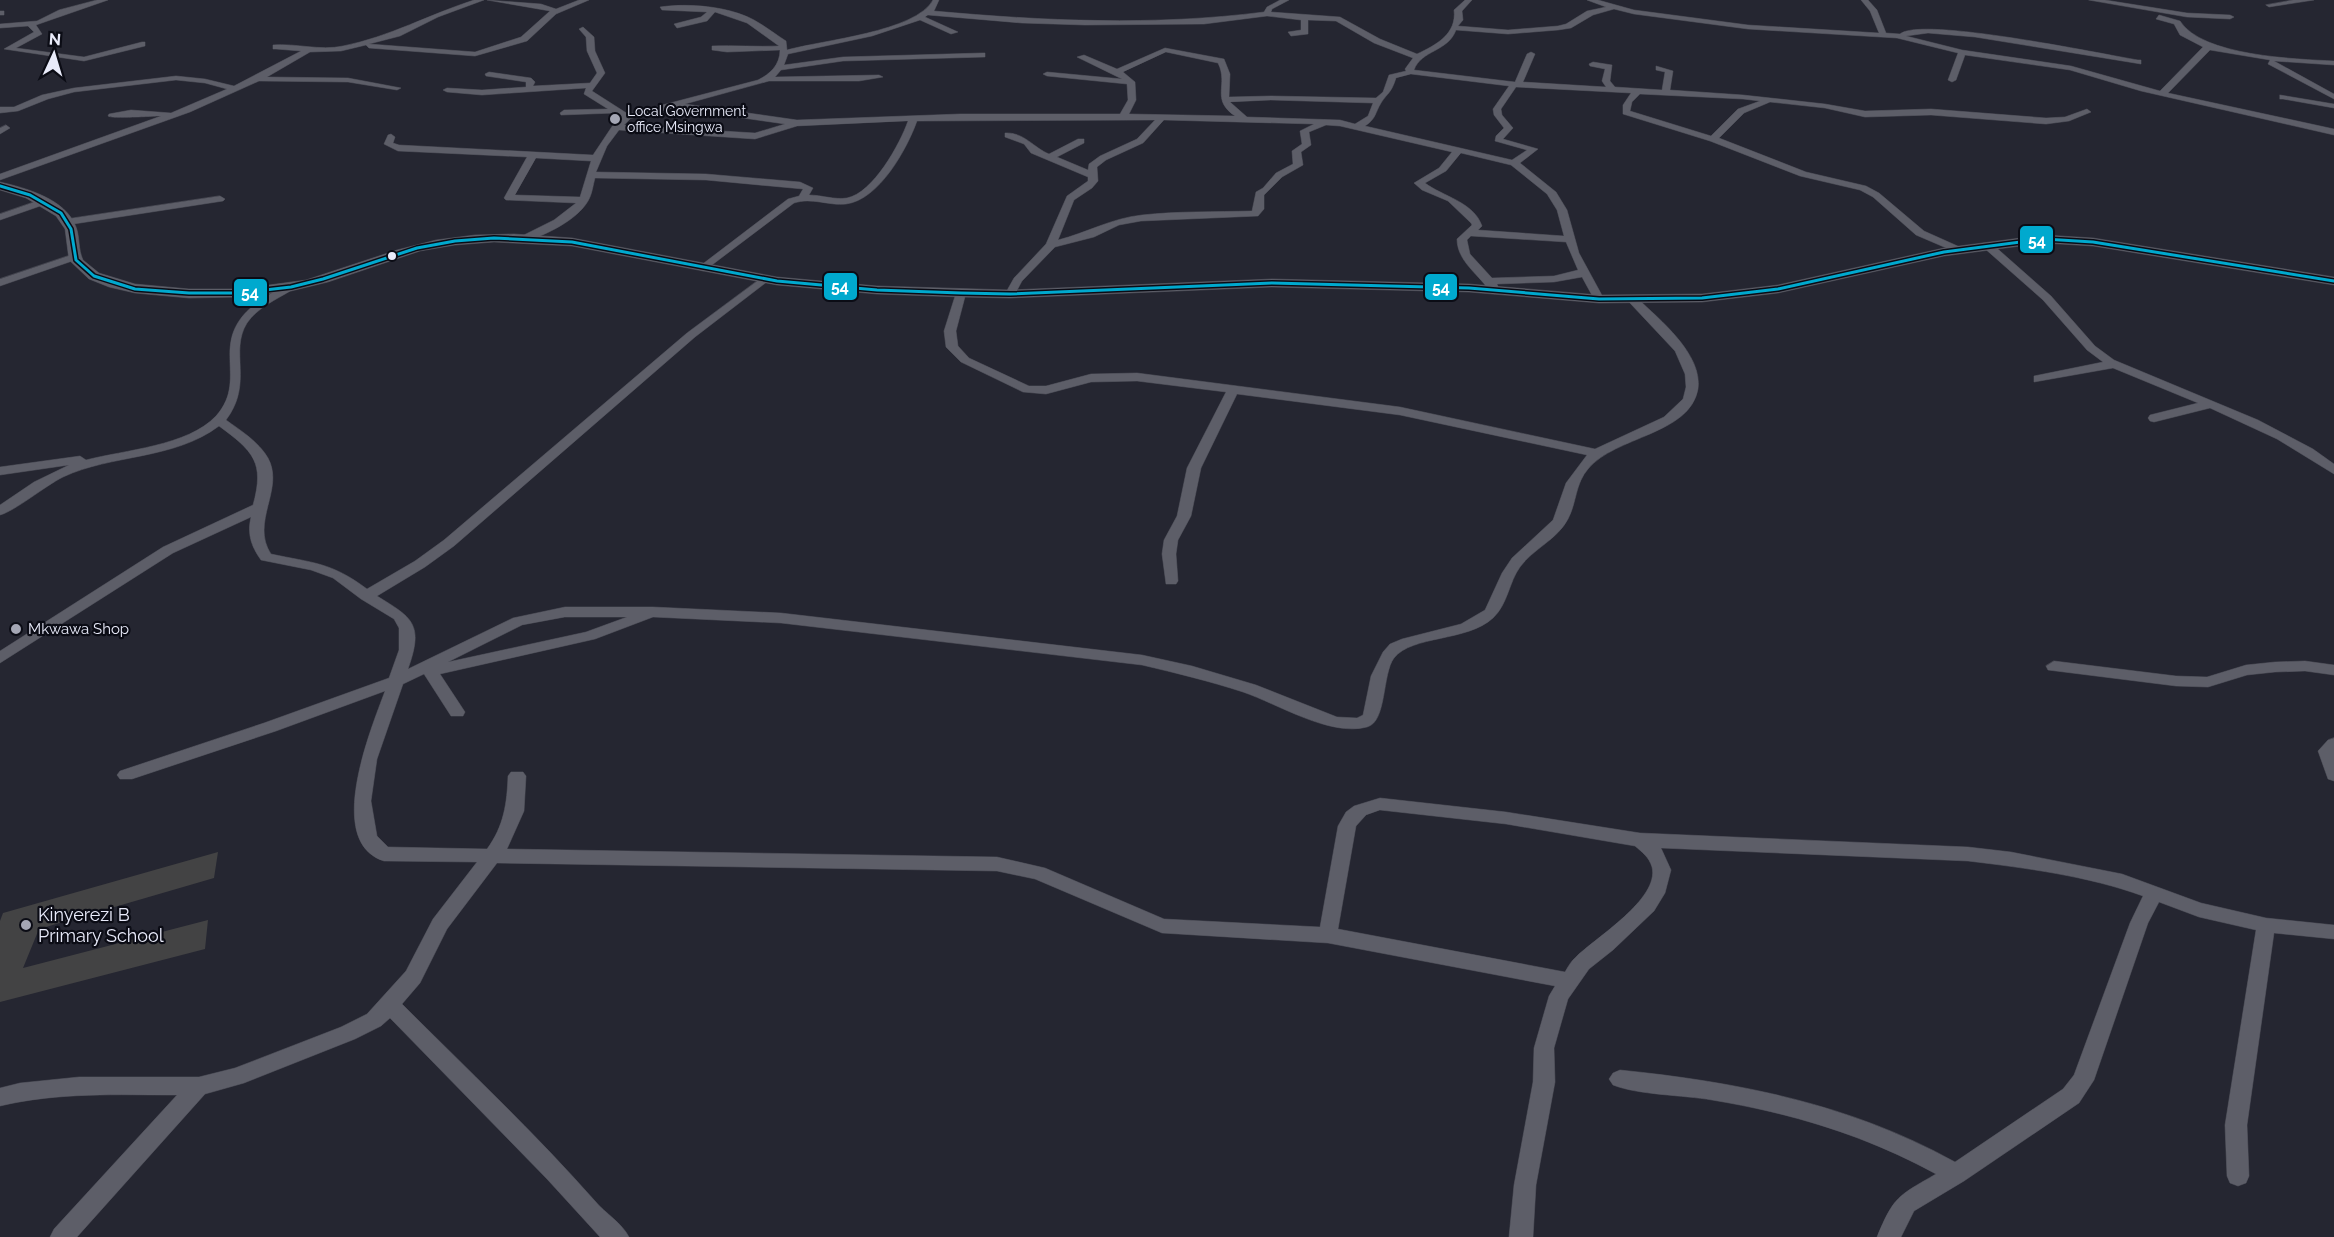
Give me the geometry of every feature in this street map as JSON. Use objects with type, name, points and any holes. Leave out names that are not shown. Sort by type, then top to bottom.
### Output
[{"type":"street","points":[[0,26],[30,24],[105,0]]},
{"type":"street","points":[[276,47],[311,50],[340,49],[360,45],[409,30],[435,15],[481,0]]},
{"type":"street","points":[[491,0],[541,6],[556,11]]},
{"type":"street","points":[[360,45],[475,54],[525,39],[547,16],[586,0]]},
{"type":"street","points":[[676,26],[704,19],[711,10],[714,0]]},
{"type":"street","points":[[716,48],[783,51],[896,28],[929,13],[935,6],[936,0]]},
{"type":"street","points":[[1266,14],[1269,8],[1286,0]]},
{"type":"street","points":[[1411,72],[1409,69],[1417,57],[1441,46],[1450,37],[1459,20],[1460,7],[1469,0]]},
{"type":"street","points":[[1590,0],[1613,7],[1748,27],[1897,36],[1962,52],[2070,68],[2162,94],[2334,132]]},
{"type":"street","points":[[1864,0],[1874,10],[1883,34]]},
{"type":"street","points":[[2092,0],[2187,15],[2230,16]]},
{"type":"street","points":[[2269,5],[2311,0]]},
{"type":"street","points":[[1453,28],[1508,32],[1558,28],[1568,26],[1590,13],[1613,7]]},
{"type":"street","points":[[662,8],[711,10],[734,14],[750,21],[781,41],[783,51],[778,68],[769,79]]},
{"type":"street","points":[[744,10],[750,21]]},
{"type":"street","points":[[929,13],[999,20],[1085,23],[1204,22],[1266,14],[1341,19],[1364,35],[1417,57]]},
{"type":"street","points":[[2152,15],[2177,22],[2183,33],[2208,47],[2290,61],[2334,63]]},
{"type":"street","points":[[920,18],[954,32]]},
{"type":"street","points":[[1290,34],[1305,32],[1304,18]]},
{"type":"street","points":[[30,24],[39,32],[8,49],[84,59],[142,44]]},
{"type":"street","points":[[583,29],[590,37],[591,51],[601,69],[598,79],[590,85],[587,92],[627,117]]},
{"type":"street","points":[[1897,36],[1912,31],[1975,34],[2138,62]]},
{"type":"street","points":[[2162,94],[2208,47]]},
{"type":"street","points":[[0,177],[177,114],[257,79],[311,50]]},
{"type":"street","points":[[1117,72],[1163,51],[1213,57],[1224,64],[1228,84],[1225,100],[1228,106],[1245,119]]},
{"type":"street","points":[[1952,80],[1962,52]]},
{"type":"street","points":[[1514,163],[1533,149],[1499,141],[1498,138],[1509,128],[1498,115],[1497,109],[1516,84],[1531,54]]},
{"type":"street","points":[[2253,54],[2334,97]]},
{"type":"street","points":[[778,68],[843,59],[982,56]]},
{"type":"street","points":[[1081,57],[1117,72],[1131,82]]},
{"type":"street","points":[[1593,64],[1609,67],[1606,81],[1611,88]]},
{"type":"street","points":[[1659,68],[1669,71],[1666,92]]},
{"type":"street","points":[[1353,127],[1369,121],[1378,101],[1387,93],[1392,77],[1411,72],[1516,84],[1640,90],[1825,106],[1865,114],[1931,112],[2046,121],[2066,119],[2087,112]]},
{"type":"street","points":[[489,74],[528,80],[531,82],[527,88]]},
{"type":"street","points":[[1047,74],[1131,82]]},
{"type":"street","points":[[526,238],[570,213],[584,200],[596,158],[616,127],[627,117],[769,79],[879,77]]},
{"type":"street","points":[[0,110],[15,109],[45,97],[74,90],[176,78],[205,81],[235,89]]},
{"type":"street","points":[[257,79],[348,80],[397,88]]},
{"type":"street","points":[[1123,117],[1132,100],[1131,82]]},
{"type":"street","points":[[447,90],[492,93],[527,88],[590,85]]},
{"type":"street","points":[[1640,90],[1630,99],[1626,112],[1713,139],[1803,174],[1863,188],[1876,195],[1920,233],[1958,250]]},
{"type":"street","points":[[2283,97],[2334,106]]},
{"type":"street","points":[[1225,100],[1255,98],[1378,101]]},
{"type":"street","points":[[1713,139],[1741,111],[1768,101]]},
{"type":"street","points":[[672,105],[797,123],[914,118],[1123,117],[1325,122],[1460,149],[1514,163],[1551,192],[1562,210],[1574,253],[1599,299]]},
{"type":"street","points":[[564,113],[615,111]]},
{"type":"street","points":[[112,116],[131,113],[177,114]]},
{"type":"street","points":[[1010,294],[1018,279],[1051,245],[1070,198],[1093,181],[1092,166],[1140,141],[1162,117]]},
{"type":"street","points":[[704,268],[781,208],[802,198],[844,201],[858,199],[894,159],[909,133],[914,118]]},
{"type":"street","points":[[1051,245],[1090,235],[1127,220],[1255,214],[1259,208],[1259,194],[1279,175],[1298,165],[1296,151],[1307,145],[1304,131],[1325,122]]},
{"type":"street","points":[[616,127],[755,136],[797,123]]},
{"type":"street","points":[[1008,135],[1027,142],[1032,149],[1092,175]]},
{"type":"street","points":[[391,137],[388,144],[399,148],[596,158]]},
{"type":"street","points":[[1051,156],[1081,141]]},
{"type":"street","points":[[1460,149],[1444,165],[1443,169],[1419,183],[1451,199],[1470,214],[1477,226],[1462,239],[1463,250],[1470,262],[1493,286]]},
{"type":"street","points":[[533,155],[509,198],[584,200]]},
{"type":"street","points":[[590,175],[698,176],[800,185],[808,188],[802,198]]},
{"type":"street","points":[[0,186],[21,191],[62,215],[71,226],[74,257],[80,266],[94,275],[122,286],[152,291],[222,294],[288,288],[348,273],[419,248],[473,239],[526,238],[572,242],[764,279],[877,290],[961,293],[1010,294],[1272,284],[1493,286],[1599,299],[1702,298],[1778,289],[1987,244],[2044,239],[2093,242],[2334,281]]},
{"type":"street","points":[[67,222],[220,199]]},
{"type":"street","points":[[0,217],[43,202]]},
{"type":"street","points":[[1470,233],[1571,239]]},
{"type":"street","points":[[1987,244],[2047,298],[2091,348],[2114,364],[2278,434],[2334,470]]},
{"type":"street","points":[[0,283],[74,257]]},
{"type":"street","points":[[1493,286],[1578,275],[1585,271]]},
{"type":"street","points":[[366,596],[420,564],[449,543],[691,334],[764,279]]},
{"type":"street","points":[[0,511],[53,477],[110,458],[178,442],[206,430],[219,421],[236,391],[236,345],[240,326],[259,306],[288,288]]},
{"type":"street","points":[[961,293],[950,331],[952,347],[965,360],[1027,389],[1046,390],[1091,378],[1127,376],[1400,411],[1597,453]]},
{"type":"street","points":[[126,776],[281,724],[429,668],[500,628],[539,616],[591,610],[781,618],[1142,660],[1192,671],[1250,689],[1335,722],[1358,724],[1366,722],[1371,716],[1383,663],[1389,652],[1403,644],[1478,623],[1490,613],[1502,594],[1512,568],[1550,535],[1560,520],[1573,480],[1597,453],[1618,441],[1650,430],[1670,418],[1691,396],[1693,386],[1691,375],[1683,355],[1676,344],[1633,300]]},
{"type":"street","points":[[2037,379],[2114,364]]},
{"type":"street","points":[[1171,581],[1169,554],[1171,540],[1184,516],[1194,468],[1233,390]]},
{"type":"street","points":[[2154,418],[2211,404]]},
{"type":"street","points":[[219,421],[238,433],[263,461],[265,474],[258,508],[256,538],[259,549],[266,557],[340,575],[366,596],[396,612],[404,620],[409,632],[407,650],[381,718],[369,759],[362,801],[368,838],[384,854],[997,864],[1039,873],[1162,926],[1328,935],[1568,981]]},
{"type":"street","points":[[0,471],[110,458]]},
{"type":"street","points":[[0,658],[168,550],[258,508]]},
{"type":"street","points":[[429,668],[590,636],[652,612]]},
{"type":"street","points":[[2054,666],[2176,681],[2208,682],[2246,670],[2265,668],[2305,666],[2334,670]]},
{"type":"street","points":[[429,668],[457,712]]},
{"type":"street","points":[[2334,744],[2326,751],[2334,774]]},
{"type":"street","points":[[0,1097],[20,1092],[79,1086],[199,1086],[237,1077],[348,1033],[374,1020],[413,977],[440,924],[493,856],[515,812],[517,776]]},
{"type":"street","points":[[1328,935],[1347,826],[1351,817],[1363,807],[1380,804],[1506,818],[1640,840],[1968,854],[2080,871],[2122,881],[2199,910],[2266,926],[2334,932]]},
{"type":"street","points":[[1521,1237],[1525,1185],[1544,1082],[1544,1048],[1559,996],[1582,963],[1647,906],[1656,893],[1662,870],[1655,853],[1640,840]]},
{"type":"street","points":[[1889,1237],[1897,1217],[1906,1204],[1956,1174],[2071,1096],[2083,1080],[2139,923],[2154,893]]},
{"type":"street","points":[[2238,1176],[2236,1125],[2266,926]]},
{"type":"street","points":[[390,1005],[555,1172],[597,1220],[617,1237]]},
{"type":"street","points":[[1620,1079],[1716,1092],[1802,1110],[1862,1128],[1910,1149],[1956,1174]]},
{"type":"street","points":[[62,1237],[199,1086]]},
{"type":"building","name":"Kinyerezi B Primary School","points":[[218,852],[214,878],[39,929],[23,968],[208,920],[205,949],[0,1002],[0,921],[3,913]]},
{"type":"transit line","name":"54","points":[[0,186],[30,195],[61,213],[71,229],[76,260],[94,276],[135,289],[189,293],[223,294],[291,287],[323,279],[417,248],[455,241],[494,238],[572,242],[777,281],[877,290],[961,293],[1010,294],[1272,283],[1469,288],[1599,299],[1702,298],[1778,289],[1944,252],[2044,239],[2093,242],[2334,281]]},
{"type":"place","name":"Local Government office Msingwa","points":[[615,119]]},
{"type":"place","name":"Mkwawa Shop","points":[[16,629]]},
{"type":"place","name":"Kinyerezi B Primary School","points":[[26,925]]}]
